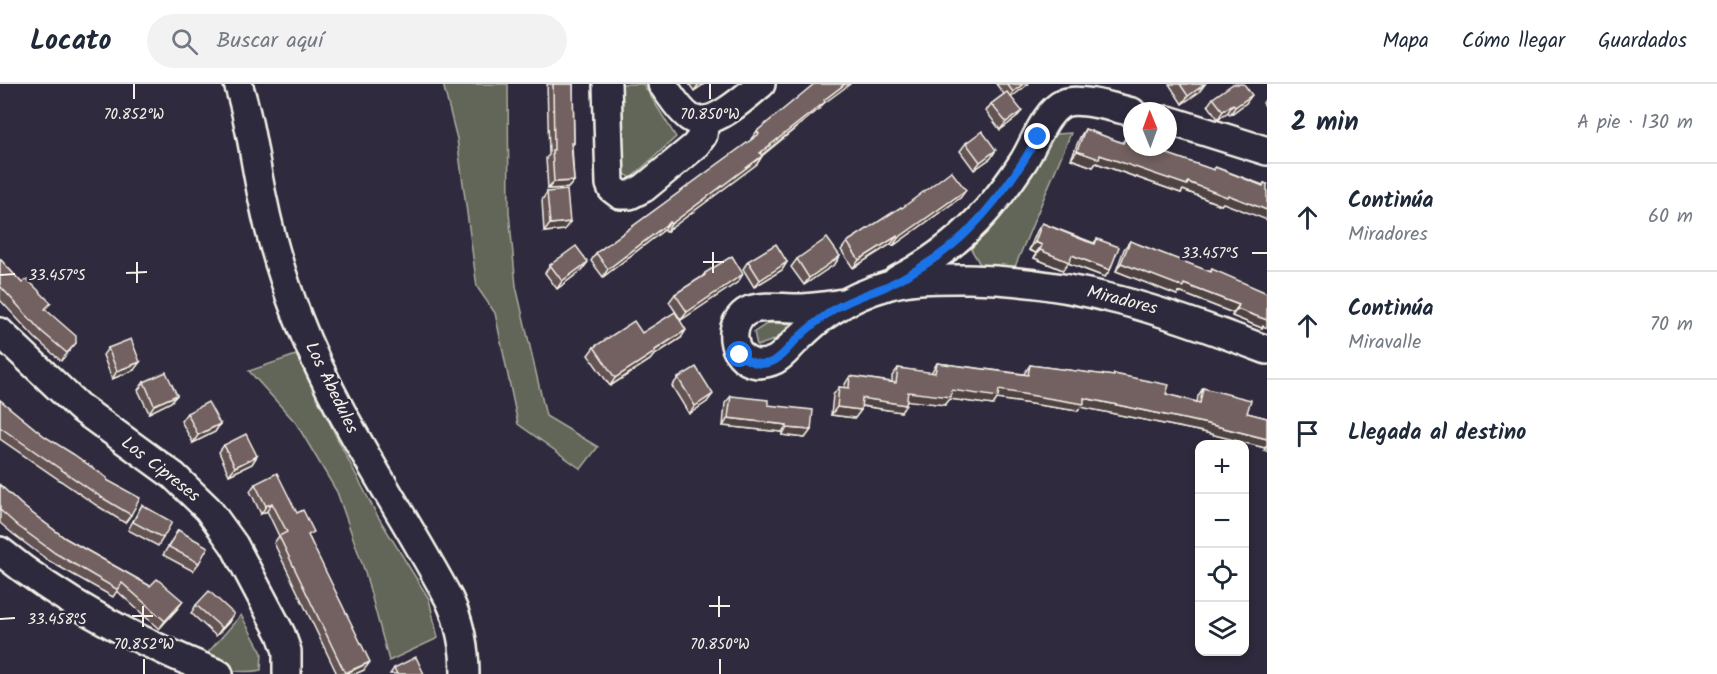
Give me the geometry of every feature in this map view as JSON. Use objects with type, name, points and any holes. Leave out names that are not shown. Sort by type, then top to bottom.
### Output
[{"type":"street","name":"Los Abedules","points":[[238,84],[251,129],[262,198],[272,239],[298,318],[350,429],[450,599],[460,628],[465,674]]},
{"type":"street","points":[[607,84],[610,184],[616,193],[625,196],[637,192],[695,146],[703,135],[705,120]]},
{"type":"street","points":[[662,84],[690,118],[695,120],[705,120],[724,112],[761,84]]},
{"type":"street","points":[[887,286],[926,263],[957,240],[987,211],[1023,162],[1053,110],[1058,84]]},
{"type":"street","points":[[1053,110],[1066,102],[1120,101]]},
{"type":"street","points":[[1177,123],[1267,151]]},
{"type":"street","points":[[957,240],[960,261],[970,279]]},
{"type":"street","name":"Miradores","points":[[845,303],[887,286],[924,280],[970,279],[1017,282],[1092,293],[1164,312],[1267,350]]},
{"type":"street","name":"Los Cipreses","points":[[4,344],[80,407],[174,476],[208,509],[234,545],[281,634],[287,651],[286,674]]},
{"type":"street","points":[[0,551],[35,577],[91,611],[165,650],[219,674]]},
{"type":"green space","points":[[443,84],[508,84],[509,212],[516,286],[546,416],[598,447],[581,469],[518,424],[495,313],[477,287],[457,139]]},
{"type":"green space","points":[[620,84],[643,84],[676,137],[631,178],[617,168]]},
{"type":"green space","points":[[1071,133],[1014,269],[981,266],[971,249],[1007,207],[1055,134]]},
{"type":"green space","points":[[768,323],[793,324],[774,340],[757,346],[754,332]]},
{"type":"green space","points":[[296,355],[377,515],[429,599],[438,638],[389,661],[365,572],[337,492],[296,423],[249,371]]},
{"type":"green space","points":[[241,615],[262,653],[261,670],[230,671],[199,663]]},
{"type":"building","points":[[553,84],[573,84],[574,143],[571,143],[574,181],[554,182]]},
{"type":"building","points":[[814,84],[845,84],[760,153],[762,156],[608,269],[596,253],[759,134],[757,131]]},
{"type":"building","points":[[1007,84],[1023,84],[1013,92]]},
{"type":"building","points":[[1180,84],[1205,84],[1188,96]]},
{"type":"building","points":[[1233,84],[1244,84],[1252,95],[1235,107],[1233,104],[1223,111],[1213,98]]},
{"type":"building","points":[[1007,92],[1022,111],[1006,122],[991,104]]},
{"type":"building","points":[[1085,129],[1123,143],[1123,156],[1174,156],[1214,170],[1215,167],[1263,186],[1264,183],[1267,184],[1267,210],[1188,182],[1187,185],[1100,155],[1099,159],[1077,151]]},
{"type":"building","points":[[982,131],[996,150],[980,162],[966,143]]},
{"type":"building","points":[[951,171],[966,190],[898,238],[897,236],[859,260],[847,242],[902,208]]},
{"type":"building","points":[[567,190],[570,222],[550,224],[547,192]]},
{"type":"building","points":[[1042,223],[1095,244],[1097,239],[1119,247],[1110,270],[1072,255],[1069,262],[1040,250],[1042,245],[1035,242]]},
{"type":"building","points":[[827,238],[840,256],[809,278],[797,259]]},
{"type":"building","points":[[1130,241],[1211,272],[1212,269],[1267,293],[1267,320],[1237,309],[1239,305],[1184,284],[1183,287],[1121,263]]},
{"type":"building","points":[[776,244],[787,262],[760,280],[748,261]]},
{"type":"building","points":[[576,246],[588,262],[562,281],[550,265]]},
{"type":"building","points":[[732,256],[743,274],[687,312],[675,294]]},
{"type":"building","points":[[0,259],[22,283],[27,279],[51,303],[45,309],[76,336],[76,343],[67,353],[41,331],[0,286]]},
{"type":"building","points":[[675,312],[686,330],[615,378],[594,347],[634,321],[642,333]]},
{"type":"building","points":[[131,339],[140,362],[117,371],[108,348]]},
{"type":"building","points":[[937,363],[1028,375],[1030,365],[1114,376],[1114,374],[1169,385],[1166,394],[1200,403],[1203,388],[1251,400],[1247,413],[1267,418],[1267,439],[1084,398],[1084,404],[999,390],[998,397],[952,390],[951,397],[908,392],[906,405],[862,398],[861,410],[837,407],[839,387],[849,388],[850,376],[896,383],[898,368],[935,373]]},
{"type":"building","points":[[696,367],[713,394],[695,406],[678,378]]},
{"type":"building","points":[[166,372],[177,395],[154,405],[144,382]]},
{"type":"building","points":[[731,396],[768,400],[768,405],[813,410],[811,430],[728,418]]},
{"type":"building","points":[[0,400],[44,436],[73,454],[107,480],[140,498],[131,515],[1,428]]},
{"type":"building","points":[[208,402],[220,424],[198,435],[187,413]]},
{"type":"building","points":[[246,434],[257,456],[235,467],[224,445]]},
{"type":"building","points":[[277,473],[297,513],[303,510],[314,532],[308,535],[370,662],[345,673],[279,536],[287,532],[272,503],[266,506],[255,484]]},
{"type":"building","points":[[0,485],[24,507],[65,538],[150,586],[157,579],[183,601],[165,621],[122,583],[118,590],[55,553],[0,510]]},
{"type":"building","points":[[142,505],[172,522],[163,538],[133,522]]},
{"type":"building","points":[[178,530],[208,547],[199,563],[169,547]]},
{"type":"building","points":[[209,591],[234,614],[222,628],[196,605]]},
{"type":"building","points":[[416,657],[424,674],[397,674],[394,668]]},
{"type":"route","points":[[740,355],[757,364],[773,361],[805,331],[832,311],[845,303],[887,286],[942,252],[987,211],[1006,187],[1038,137]]}]
